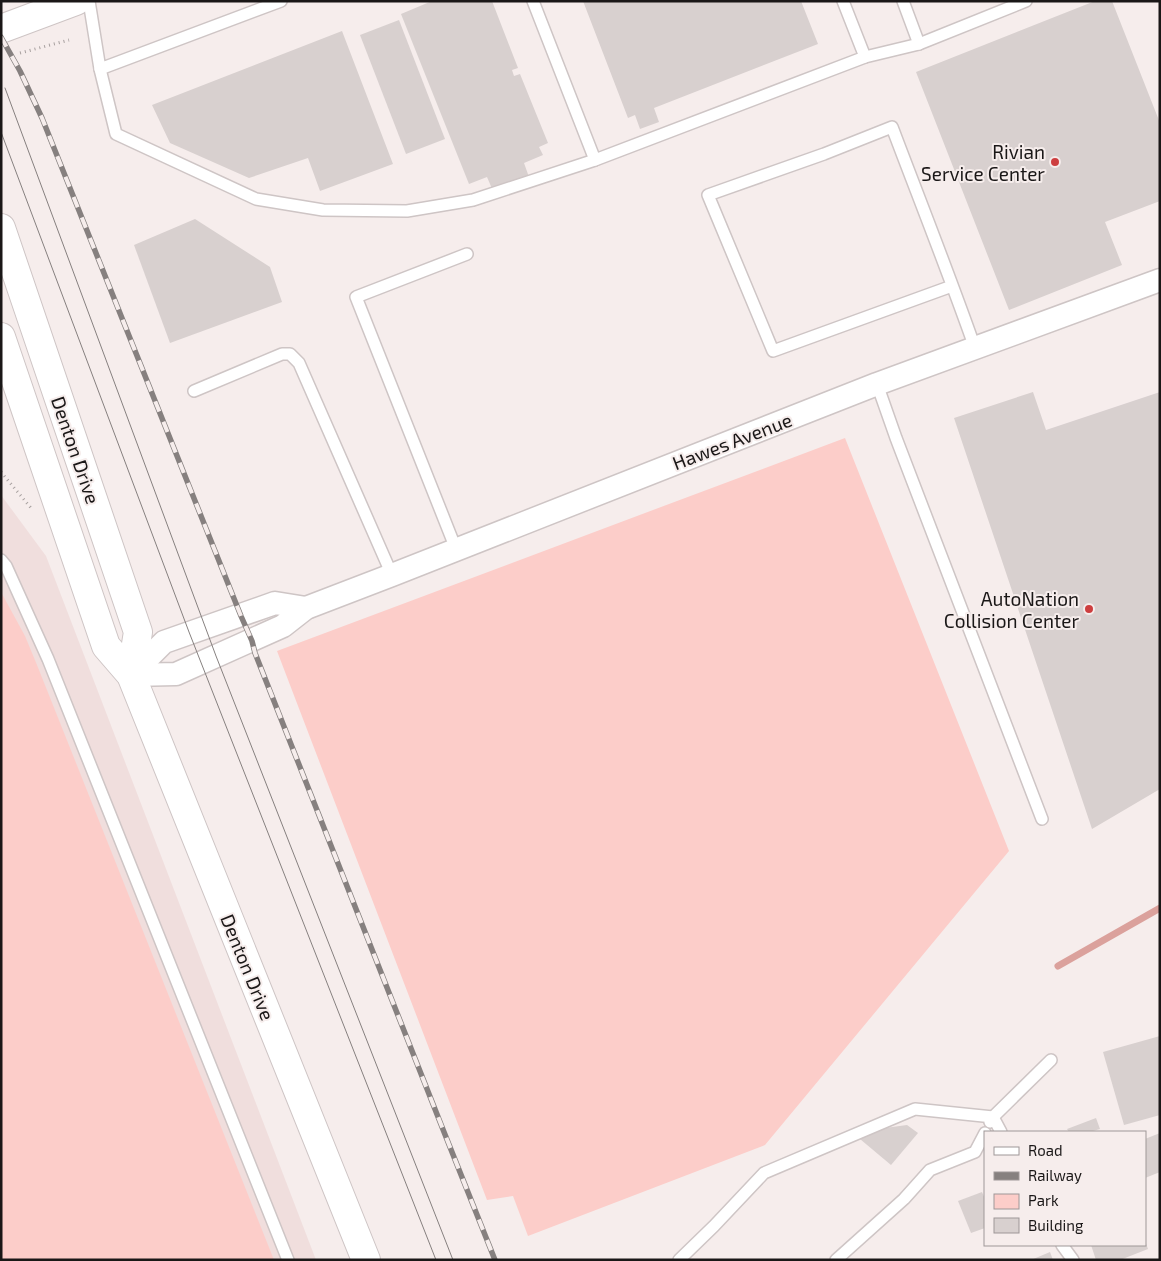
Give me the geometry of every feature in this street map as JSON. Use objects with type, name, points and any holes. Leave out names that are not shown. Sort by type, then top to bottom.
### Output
[{"type":"main road","points":[[1,29],[76,1]]},
{"type":"main road","name":"Denton Drive","points":[[1,228],[138,632],[131,675]]},
{"type":"main road","name":"Denton Drive","points":[[1,338],[106,646],[131,675],[366,1260]]},
{"type":"street","name":"Hawes Avenue","points":[[131,675],[176,674],[283,626],[306,608],[878,384],[1160,280]]},
{"type":"street","points":[[131,675],[164,642],[275,603],[306,608]]},
{"type":"lane","points":[[88,1],[100,69],[116,134],[256,199],[323,210],[407,211],[473,200],[595,160],[865,57],[919,44],[1026,1]]},
{"type":"lane","points":[[100,69],[281,1]]},
{"type":"lane","points":[[533,1],[595,160]]},
{"type":"lane","points":[[844,1],[865,57]]},
{"type":"lane","points":[[903,1],[919,44]]},
{"type":"lane","points":[[952,286],[773,352],[708,195],[824,154],[892,127],[952,286],[975,348]]},
{"type":"lane","points":[[456,549],[356,297],[467,254]]},
{"type":"lane","points":[[194,391],[282,354],[290,354],[299,363],[392,575]]},
{"type":"lane","points":[[878,384],[896,438],[1042,819]]},
{"type":"lane","points":[[1,560],[6,566],[48,659],[288,1260]]},
{"type":"lane","points":[[986,1131],[993,1117],[1051,1060]]},
{"type":"lane","points":[[679,1260],[764,1173],[915,1109],[993,1117]]},
{"type":"lane","points":[[993,1117],[1000,1131]]},
{"type":"lane","points":[[836,1260],[904,1199],[930,1170],[975,1152],[984,1134]]},
{"type":"lane","points":[[1063,1246],[1073,1260]]},
{"type":"path","points":[[20,53],[69,40]]},
{"type":"path","points":[[1,472],[36,515]]},
{"type":"shaded area","points":[[1,495],[46,556],[316,1260],[1,1260]]},
{"type":"green space","points":[[845,438],[1009,851],[765,1145],[528,1236],[513,1196],[487,1200],[277,651]]},
{"type":"green space","points":[[1,592],[25,636],[37,665],[274,1260],[1,1260]]},
{"type":"building","points":[[432,1],[492,1],[518,68],[512,70],[514,76],[520,74],[548,143],[539,147],[543,155],[524,163],[529,177],[493,191],[487,177],[469,184],[401,14]]},
{"type":"building","points":[[583,1],[801,1],[818,44],[654,108],[659,122],[640,129],[635,115],[628,118]]},
{"type":"building","name":"Rivian Service Center","points":[[1095,1],[1112,1],[1160,123],[1160,201],[1105,222],[1122,265],[1009,310],[916,72]]},
{"type":"building","points":[[399,20],[445,139],[406,154],[360,35]]},
{"type":"building","points":[[342,31],[393,164],[320,191],[308,158],[249,178],[170,143],[152,105]]},
{"type":"building","points":[[195,219],[270,267],[282,302],[170,343],[134,245]]},
{"type":"building","name":"AutoNation Collision Center","points":[[1033,392],[1046,430],[1160,392],[1160,789],[1092,829],[954,418]]},
{"type":"building","points":[[1160,1036],[1160,1115],[1124,1125],[1103,1052]]},
{"type":"building","points":[[1096,1118],[1100,1129],[1093,1131],[1068,1131],[1067,1129]]},
{"type":"building","points":[[907,1125],[918,1133],[891,1165],[860,1139],[885,1128]]},
{"type":"building","points":[[1160,1133],[1160,1172],[1146,1178],[1146,1139]]},
{"type":"building","points":[[982,1192],[984,1197],[984,1228],[971,1233],[958,1201]]},
{"type":"building","points":[[1146,1244],[1148,1249],[1120,1260],[1096,1260],[1091,1246],[1146,1246]]},
{"type":"building","points":[[1050,1252],[1053,1260],[1031,1260]]},
{"type":"waterway","points":[[1058,966],[1160,908]]},
{"type":"tram line","points":[[5,88],[216,656],[453,1260]]},
{"type":"tram line","points":[[1,132],[189,632],[436,1260]]},
{"type":"railway","points":[[1,37],[20,71],[42,118],[252,641],[255,653],[495,1260]]},
{"type":"place","name":"Rivian Service Center","points":[[1055,162]]},
{"type":"place","name":"AutoNation Collision Center","points":[[1089,609]]}]
